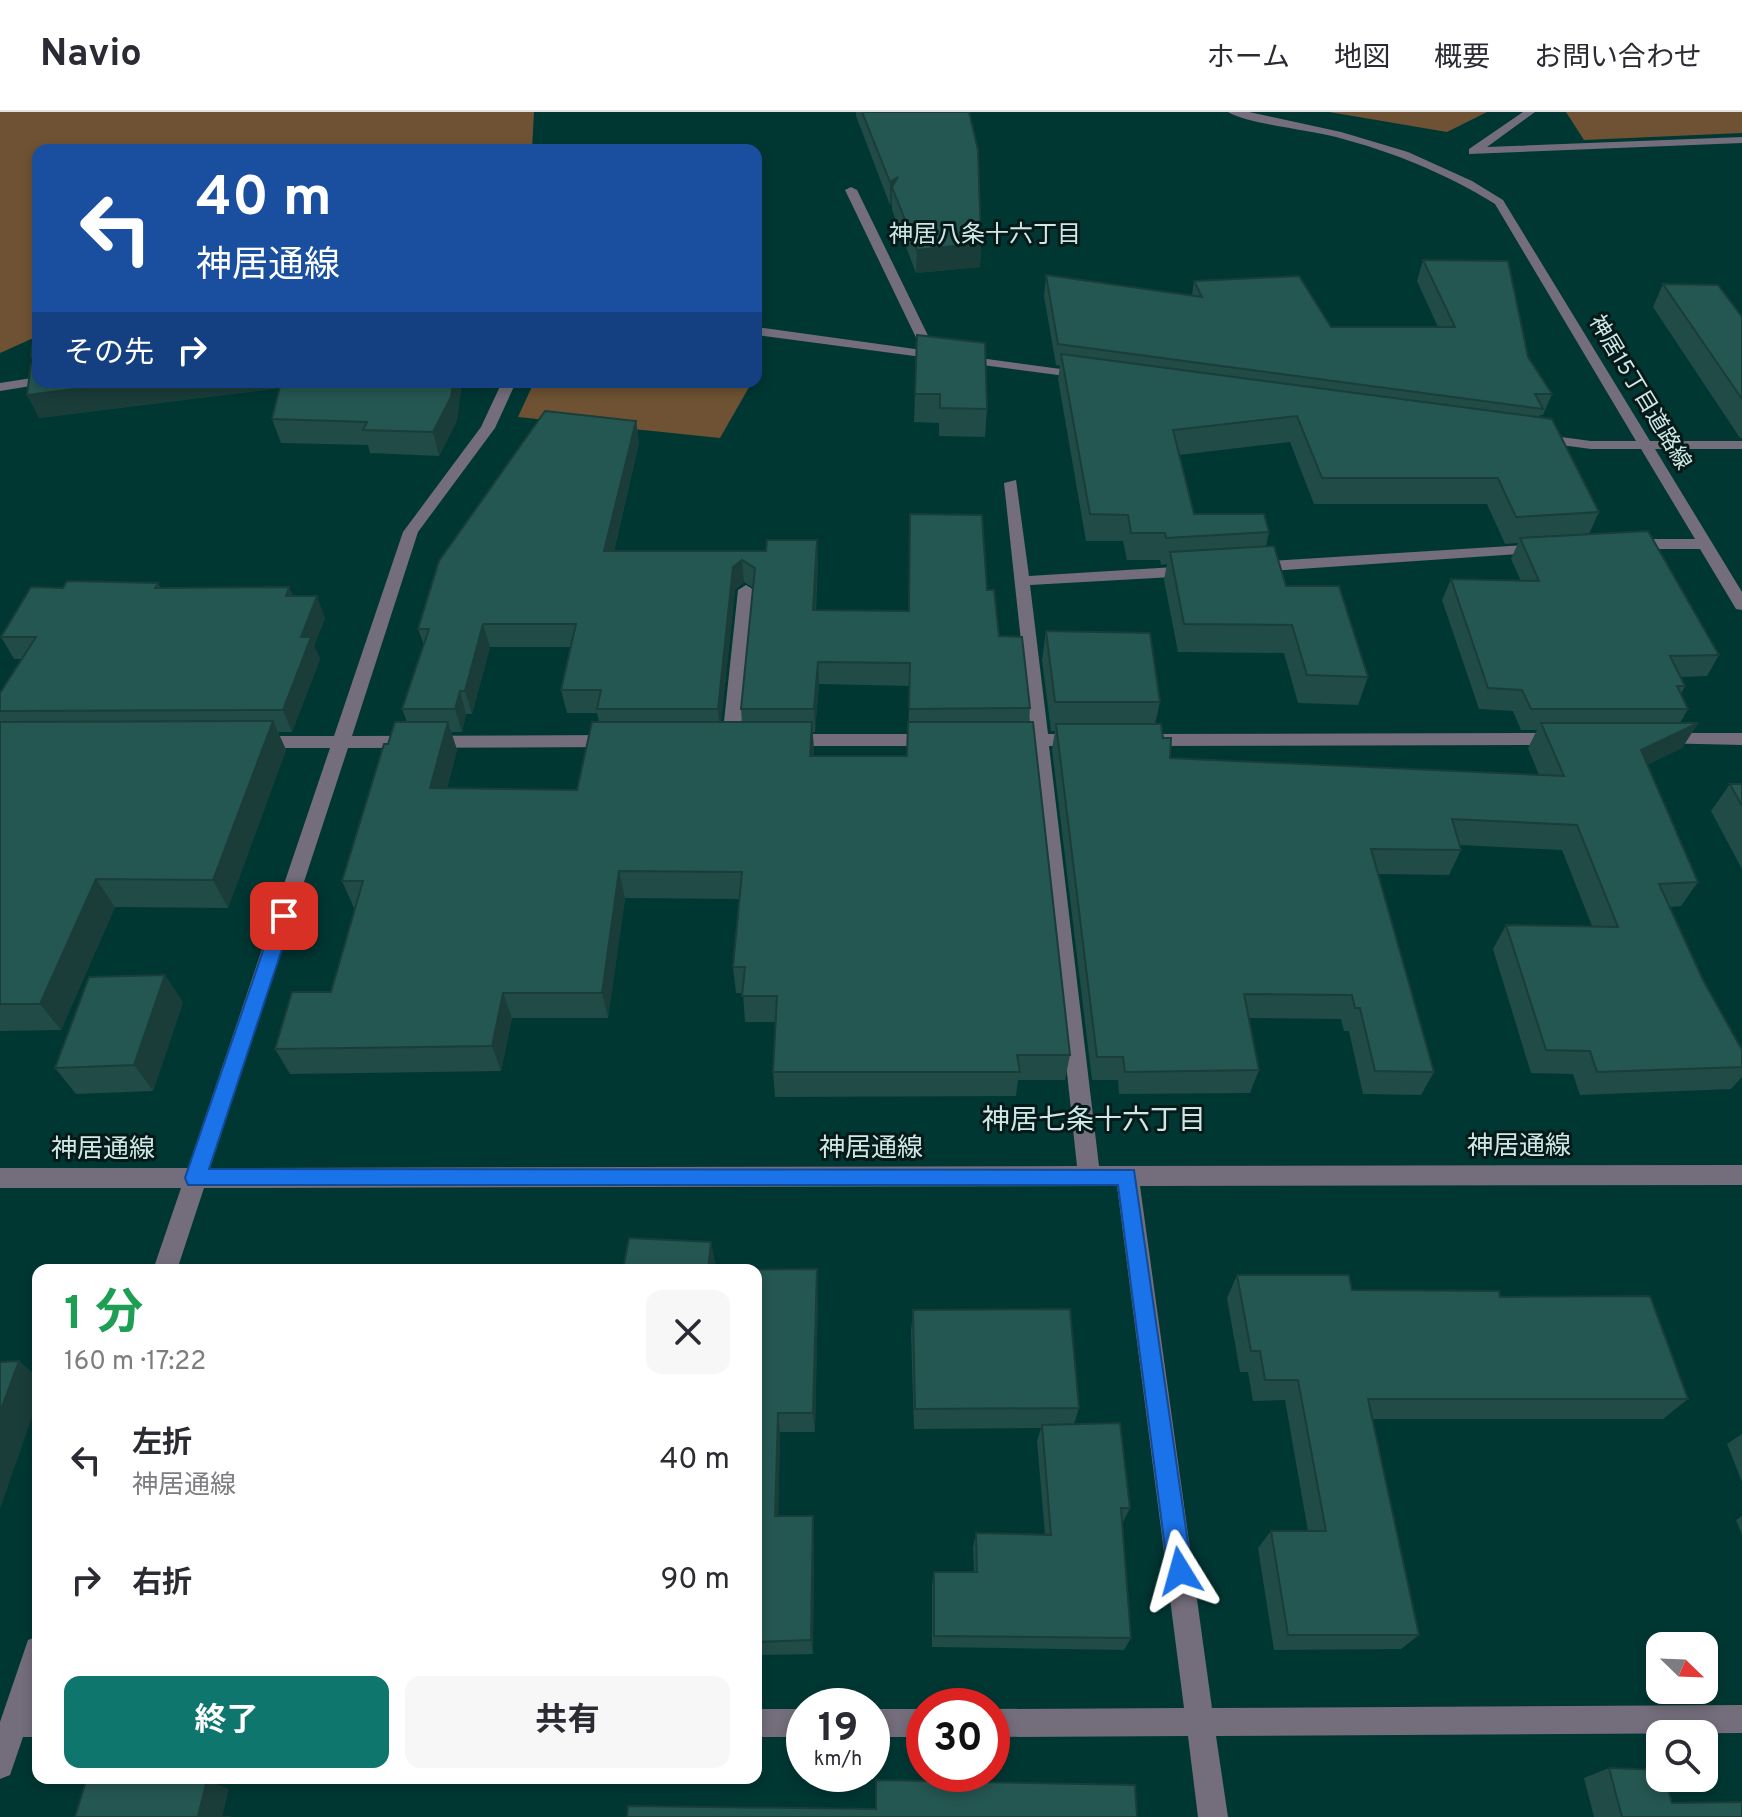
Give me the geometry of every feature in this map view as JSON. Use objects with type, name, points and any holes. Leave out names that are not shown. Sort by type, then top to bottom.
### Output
[{"type":"street","points":[[1233,112],[1361,138],[1465,179],[1473,151],[1530,112]]},
{"type":"street","points":[[1473,151],[1742,140]]},
{"type":"street","name":"神居15丁目道路線","points":[[1465,179],[1499,202],[1742,605]]},
{"type":"street","points":[[851,190],[931,355]]},
{"type":"street","points":[[762,332],[1104,379]]},
{"type":"street","points":[[0,387],[32,382]]},
{"type":"street","points":[[167,1264],[411,532],[488,428],[506,388]]},
{"type":"street","points":[[1528,436],[1591,445],[1742,445]]},
{"type":"street","points":[[1011,483],[1089,1176]]},
{"type":"street","points":[[1613,545],[1704,544]]},
{"type":"street","points":[[1244,568],[1553,549]]},
{"type":"street","points":[[1023,581],[1212,570]]},
{"type":"street","points":[[746,590],[739,740],[949,740]]},
{"type":"street","points":[[1122,740],[1583,739]]},
{"type":"street","points":[[1647,739],[1742,739]]},
{"type":"street","points":[[995,740],[1090,740]]},
{"type":"street","points":[[234,742],[638,741]]},
{"type":"street","name":"神居通線","points":[[0,1178],[1742,1175]]},
{"type":"street","points":[[1127,1176],[1213,1817]]},
{"type":"street","points":[[0,1765],[26,1723],[32,1686]]},
{"type":"street","points":[[1010,1723],[1742,1719]]},
{"type":"street","points":[[762,1723],[786,1723]]},
{"type":"shaded area","points":[[0,112],[534,112],[532,144],[32,144],[32,339],[0,353]]},
{"type":"shaded area","points":[[1329,112],[1487,112],[1447,132]]},
{"type":"shaded area","points":[[1566,112],[1742,112],[1742,133],[1584,140]]},
{"type":"shaded area","points":[[531,388],[749,388],[720,438],[518,417]]},
{"type":"building","points":[[862,112],[969,112],[978,150],[981,243],[917,250],[892,187],[898,177],[890,182]]},
{"type":"building","points":[[1423,260],[1508,261],[1528,357],[1552,394],[1535,394],[1543,409],[1058,344],[1046,275],[1202,297],[1194,281],[1299,276],[1331,327],[1455,327]]},
{"type":"building","points":[[1663,284],[1718,285],[1742,317],[1742,399]]},
{"type":"building","points":[[917,335],[985,343],[987,409],[940,408],[940,394],[915,394]]},
{"type":"building","points":[[1061,354],[1552,419],[1599,512],[1516,517],[1498,478],[1322,478],[1297,416],[1173,430],[1194,514],[1264,514],[1269,532],[1166,538],[1165,533],[1131,533],[1128,515],[1090,514]]},
{"type":"building","points":[[31,364],[32,388],[82,388],[27,395]]},
{"type":"building","points":[[280,388],[452,388],[451,397],[433,432],[363,430],[367,422],[272,419]]},
{"type":"building","points":[[545,411],[636,421],[604,551],[766,551],[767,540],[817,540],[813,610],[909,611],[910,514],[982,515],[987,590],[994,590],[999,636],[1022,637],[1030,708],[909,709],[910,663],[818,662],[814,709],[741,709],[755,568],[742,560],[733,567],[718,709],[597,709],[601,690],[561,690],[576,624],[483,624],[465,691],[460,691],[455,709],[402,709],[429,629],[418,629],[439,561]]},
{"type":"building","points":[[1648,531],[1719,655],[1670,656],[1685,686],[1677,686],[1688,709],[1531,709],[1522,690],[1488,688],[1451,579],[1539,581],[1520,538]]},
{"type":"building","points":[[1274,546],[1286,586],[1339,586],[1368,677],[1307,675],[1292,625],[1184,624],[1170,552]]},
{"type":"building","points":[[67,581],[158,583],[155,588],[289,587],[286,596],[317,596],[301,637],[311,637],[283,710],[0,711],[0,693],[36,637],[1,637],[31,587],[63,588]]},
{"type":"building","points":[[1046,631],[1150,633],[1160,702],[1055,702]]},
{"type":"building","points":[[273,721],[213,880],[96,879],[40,1004],[0,1004],[0,722]]},
{"type":"building","points":[[395,722],[448,722],[430,788],[577,790],[592,722],[812,722],[810,756],[907,756],[908,722],[1033,722],[1070,1055],[1017,1055],[1020,1072],[773,1072],[777,996],[742,996],[745,967],[733,967],[742,872],[619,871],[602,993],[503,993],[492,1046],[275,1049],[292,992],[331,992],[363,881],[342,881],[384,744],[388,744]]},
{"type":"building","points":[[1541,723],[1698,723],[1641,750],[1698,882],[1659,884],[1703,980],[1742,1050],[1742,1067],[1597,1072],[1590,1051],[1546,1050],[1506,925],[1618,927],[1577,825],[1452,819],[1461,850],[1371,849],[1434,1072],[1375,1071],[1360,1008],[1355,1008],[1352,995],[1244,994],[1259,1070],[1125,1072],[1123,1057],[1097,1057],[1056,724],[1161,724],[1163,738],[1171,738],[1170,758],[1564,776]]},
{"type":"building","points":[[1730,784],[1742,784],[1742,806]]},
{"type":"building","points":[[165,975],[134,1065],[55,1068],[89,977]]},
{"type":"building","points":[[629,1238],[711,1242],[709,1264],[624,1264]]},
{"type":"building","points":[[817,1269],[813,1413],[778,1413],[775,1516],[813,1516],[811,1640],[762,1642],[762,1270]]},
{"type":"building","points":[[1237,1275],[1349,1275],[1352,1290],[1499,1291],[1500,1297],[1650,1296],[1688,1399],[1368,1399],[1419,1635],[1288,1635],[1271,1531],[1326,1531],[1298,1380],[1265,1380],[1260,1351],[1251,1351]]},
{"type":"building","points":[[1070,1309],[1079,1408],[915,1409],[913,1310]]},
{"type":"building","points":[[19,1361],[0,1412],[0,1362]]},
{"type":"building","points":[[1120,1423],[1130,1508],[1121,1508],[1131,1638],[934,1636],[934,1572],[977,1572],[976,1533],[1051,1535],[1042,1425]]},
{"type":"building","points":[[1609,1768],[1646,1769],[1646,1792],[1669,1792],[1672,1803],[1742,1802],[1742,1817],[1622,1817]]},
{"type":"building","points":[[890,1780],[906,1781],[906,1792],[1010,1792],[1010,1783],[1135,1785],[1137,1817],[627,1817],[628,1806],[876,1809],[876,1792],[890,1792]]},
{"type":"building","points":[[85,1784],[206,1784],[198,1816],[231,1817],[75,1817]]},
{"type":"district","name":"神居八条十六丁目","points":[[985,236]]},
{"type":"district","name":"神居七条十六丁目","points":[[1094,1122]]},
{"type":"route","points":[[284,916],[195,1178],[1127,1176],[1180,1571]]}]
